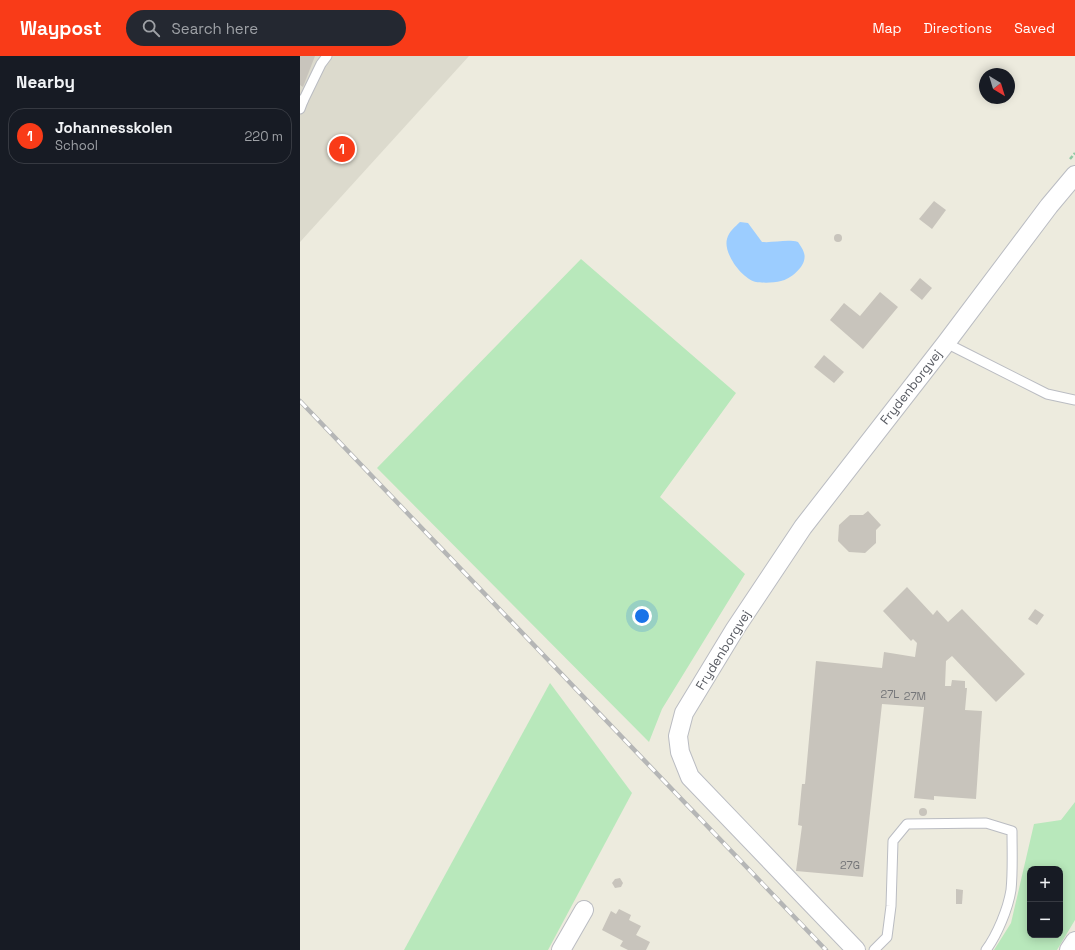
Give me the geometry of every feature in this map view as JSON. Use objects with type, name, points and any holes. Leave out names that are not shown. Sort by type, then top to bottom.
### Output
[{"type":"street","name":"Frydenborgvej","points":[[856,950],[690,777],[680,752],[678,736],[684,713],[735,629],[803,527],[946,343],[1049,206],[1075,175]]},
{"type":"street","points":[[562,950],[584,910]]},
{"type":"street","points":[[1069,950],[1075,940]]},
{"type":"lane","points":[[301,103],[321,64],[327,56]]},
{"type":"lane","name":"Frydenborgvej","points":[[946,343],[1047,394],[1075,400]]},
{"type":"lane","points":[[874,950],[887,938],[891,906],[893,842],[907,824],[986,823],[1012,831],[1010,892],[1004,915],[992,941],[986,950]]},
{"type":"shaded area","points":[[300,56],[469,56],[300,242]]},
{"type":"green space","points":[[581,259],[736,393],[660,497],[745,574],[662,709],[649,742],[377,468]]},
{"type":"green space","points":[[550,683],[632,793],[548,950],[404,950]]},
{"type":"green space","points":[[1075,802],[1075,920],[1057,950],[994,950],[1011,923],[1034,824],[1061,820]]},
{"type":"water","points":[[740,222],[748,223],[762,242],[798,242],[805,258],[798,271],[785,280],[768,283],[756,282],[745,276],[735,265],[728,251],[727,245],[729,234]]},
{"type":"building","points":[[300,56],[315,56],[303,87],[300,85]]},
{"type":"building","points":[[934,201],[946,210],[932,229],[919,219]]},
{"type":"building","points":[[838,234],[841,235],[841,241],[838,242],[835,241],[834,238],[835,235]]},
{"type":"building","points":[[920,278],[932,288],[922,300],[910,290]]},
{"type":"building","points":[[880,292],[898,307],[863,349],[830,320],[844,303],[860,316]]},
{"type":"building","points":[[824,355],[844,372],[834,383],[814,367]]},
{"type":"building","points":[[868,511],[881,525],[876,530],[876,543],[865,553],[849,552],[838,541],[839,525],[850,515],[863,515]]},
{"type":"building","points":[[907,587],[933,615],[937,610],[948,622],[962,609],[1025,674],[996,702],[952,656],[946,661],[945,686],[951,686],[952,680],[965,681],[965,688],[967,688],[965,710],[982,711],[976,799],[934,796],[934,800],[914,798],[924,707],[882,704],[863,877],[796,871],[802,826],[798,825],[802,784],[805,784],[816,661],[882,668],[884,652],[915,657],[917,643],[913,639],[911,641],[883,611]]},
{"type":"building","points":[[1035,609],[1044,615],[1037,625],[1028,619]]},
{"type":"building","points":[[923,808],[926,809],[926,815],[923,816],[920,815],[919,812],[920,809]]},
{"type":"building","points":[[620,878],[623,883],[621,887],[615,888],[612,883],[615,879]]},
{"type":"building","points":[[956,889],[963,890],[962,904],[956,904]]},
{"type":"building","points":[[619,909],[631,915],[629,920],[641,926],[636,935],[650,942],[646,950],[628,950],[620,946],[623,941],[602,930],[611,911],[616,914]]},
{"type":"railway","points":[[300,401],[826,950]]},
{"type":"place","name":"Johannesskolen","points":[[342,149]]}]
